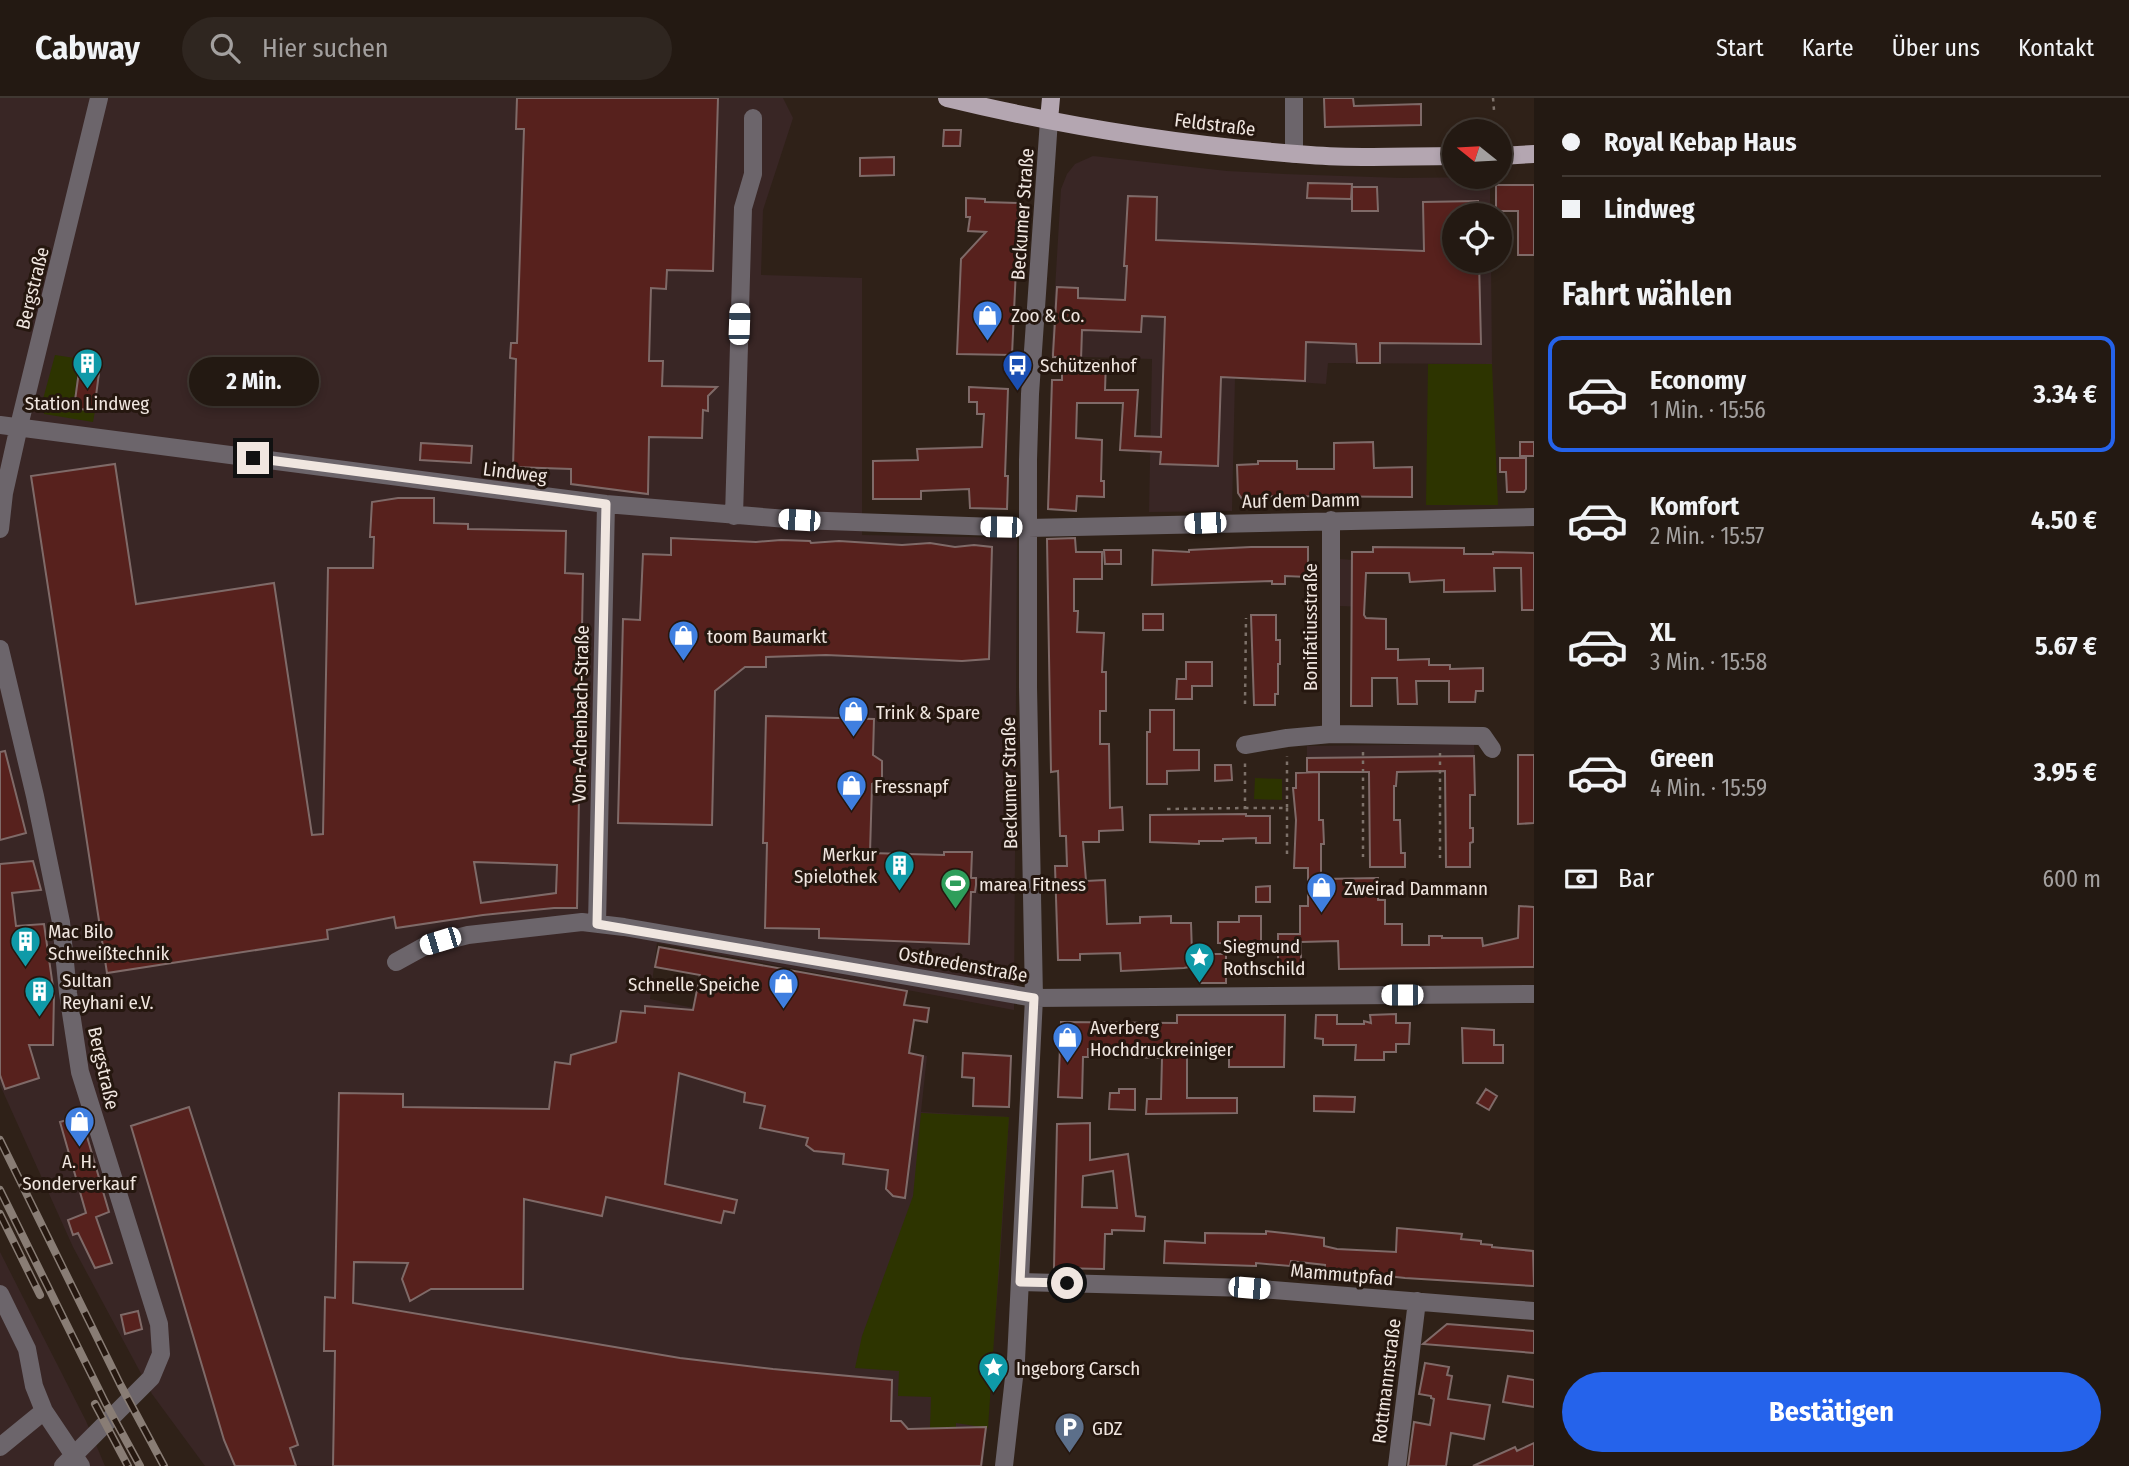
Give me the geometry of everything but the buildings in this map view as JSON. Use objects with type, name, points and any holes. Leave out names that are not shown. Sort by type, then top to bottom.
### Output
[{"type":"main road","name":"Feldstraße","points":[[947,98],[1049,120],[1189,143],[1294,154],[1442,156]]},
{"type":"main road","name":"Beckumer Straße","points":[[1049,120],[1051,98]]},
{"type":"main road","points":[[1512,155],[1534,154]]},
{"type":"street","name":"Bergstraße","points":[[0,529],[4,494],[19,426],[99,98]]},
{"type":"street","points":[[1294,98],[1294,154]]},
{"type":"street","points":[[734,516],[743,208],[753,174],[753,118]]},
{"type":"street","name":"Beckumer Straße","points":[[1004,1466],[1016,1360],[1034,998],[1028,701],[1030,394],[1049,120]]},
{"type":"street","name":"Lindweg","points":[[0,425],[606,504],[734,516],[839,522],[1028,528]]},
{"type":"street","name":"Von-Achenbach-Straße","points":[[597,924],[606,504]]},
{"type":"street","name":"Auf dem Damm","points":[[1028,528],[1534,517]]},
{"type":"street","name":"Bonifatiusstraße","points":[[1331,520],[1331,734]]},
{"type":"street","name":"Bergstraße","points":[[0,649],[35,796],[61,922],[80,1072],[159,1324],[161,1354],[151,1378],[73,1462]]},
{"type":"street","points":[[1245,745],[1331,734],[1440,735],[1483,736],[1492,749]]},
{"type":"street","name":"Ostbredenstraße","points":[[396,961],[425,946],[468,934],[582,922],[1034,998],[1534,994]]},
{"type":"street","name":"Mammutpfad","points":[[1020,1282],[1249,1288],[1534,1311]]},
{"type":"street","points":[[0,1294],[27,1349],[34,1386],[44,1411],[73,1462]]},
{"type":"street","name":"Rottmannstraße","points":[[1397,1466],[1417,1301]]},
{"type":"street","points":[[0,1447],[44,1411]]},
{"type":"path","points":[[1493,98],[1494,110]]},
{"type":"path","points":[[1245,704],[1246,618]]},
{"type":"path","points":[[1363,734],[1363,857]]},
{"type":"path","points":[[1440,735],[1440,858]]},
{"type":"path","points":[[1287,738],[1287,857]]},
{"type":"path","points":[[1245,745],[1245,808]]},
{"type":"path","points":[[1167,809],[1287,808]]},
{"type":"shaded area","points":[[0,98],[783,98],[793,118],[763,210],[761,275],[862,278],[862,535],[1017,538],[1014,1010],[657,943],[650,999],[927,1056],[921,1112],[1009,1117],[983,1466],[205,1466],[152,1394],[73,1247],[0,1085]]},
{"type":"shaded area","points":[[1093,156],[1227,171],[1442,178],[1442,189],[1490,189],[1490,203],[1442,203],[1442,273],[1491,273],[1492,364],[1328,363],[1326,384],[1235,378],[1232,511],[1149,512],[1152,359],[1051,356],[1061,189],[1075,164]]},
{"type":"shaded area","points":[[1340,559],[1366,561],[1365,607],[1340,606]]},
{"type":"shaded area","points":[[1474,744],[1475,770],[1307,772],[1307,746]]},
{"type":"shaded area","points":[[0,1252],[86,1421],[105,1466],[0,1466]]},
{"type":"green space","points":[[55,355],[101,362],[99,373],[78,370],[73,408],[95,411],[93,422],[44,414],[43,399]]},
{"type":"green space","points":[[1428,364],[1492,364],[1498,505],[1426,505]]},
{"type":"green space","points":[[1255,778],[1282,779],[1282,800],[1254,799]]},
{"type":"green space","points":[[921,1113],[1009,1117],[988,1428],[956,1423],[956,1428],[930,1428],[931,1397],[898,1396],[899,1371],[855,1368],[862,1336],[913,1196]]},
{"type":"railway","points":[[0,1140],[120,1384],[164,1466]]},
{"type":"railway","points":[[0,1190],[105,1402],[140,1466]]},
{"type":"railway","points":[[0,1214],[40,1295]]},
{"type":"railway","points":[[95,1404],[128,1466]]},
{"type":"place","name":"Zoo & Co.","points":[[988,342]]},
{"type":"place","name":"Station Lindweg","points":[[87,391]]},
{"type":"place","name":"Schützenhof","points":[[1017,392]]},
{"type":"place","name":"toom Baumarkt","points":[[684,663]]},
{"type":"place","name":"Trink & Spare","points":[[853,739]]},
{"type":"place","name":"Fressnapf","points":[[851,813]]},
{"type":"place","name":"Merkur Spielothek","points":[[900,892]]},
{"type":"place","name":"marea Fitness","points":[[956,911]]},
{"type":"place","name":"Zweirad Dammann","points":[[1321,915]]},
{"type":"place","name":"Mac Bilo Schweißtechnik","points":[[25,969]]},
{"type":"place","name":"Siegmund Rothschild","points":[[1200,984]]},
{"type":"place","name":"Schnelle Speiche","points":[[783,1011]]},
{"type":"place","name":"Sultan Reyhani e.V.","points":[[39,1018]]},
{"type":"place","name":"Averberg Hochdruckreiniger","points":[[1067,1065]]},
{"type":"place","name":"A. H. Sonderverkauf","points":[[79,1149]]},
{"type":"place","name":"Ingeborg Carsch","points":[[993,1395]]},
{"type":"place","name":"GDZ","points":[[1069,1455]]},
{"type":"route","points":[[253,458],[606,504],[597,924],[1034,998],[1020,1282],[1067,1283]]}]
